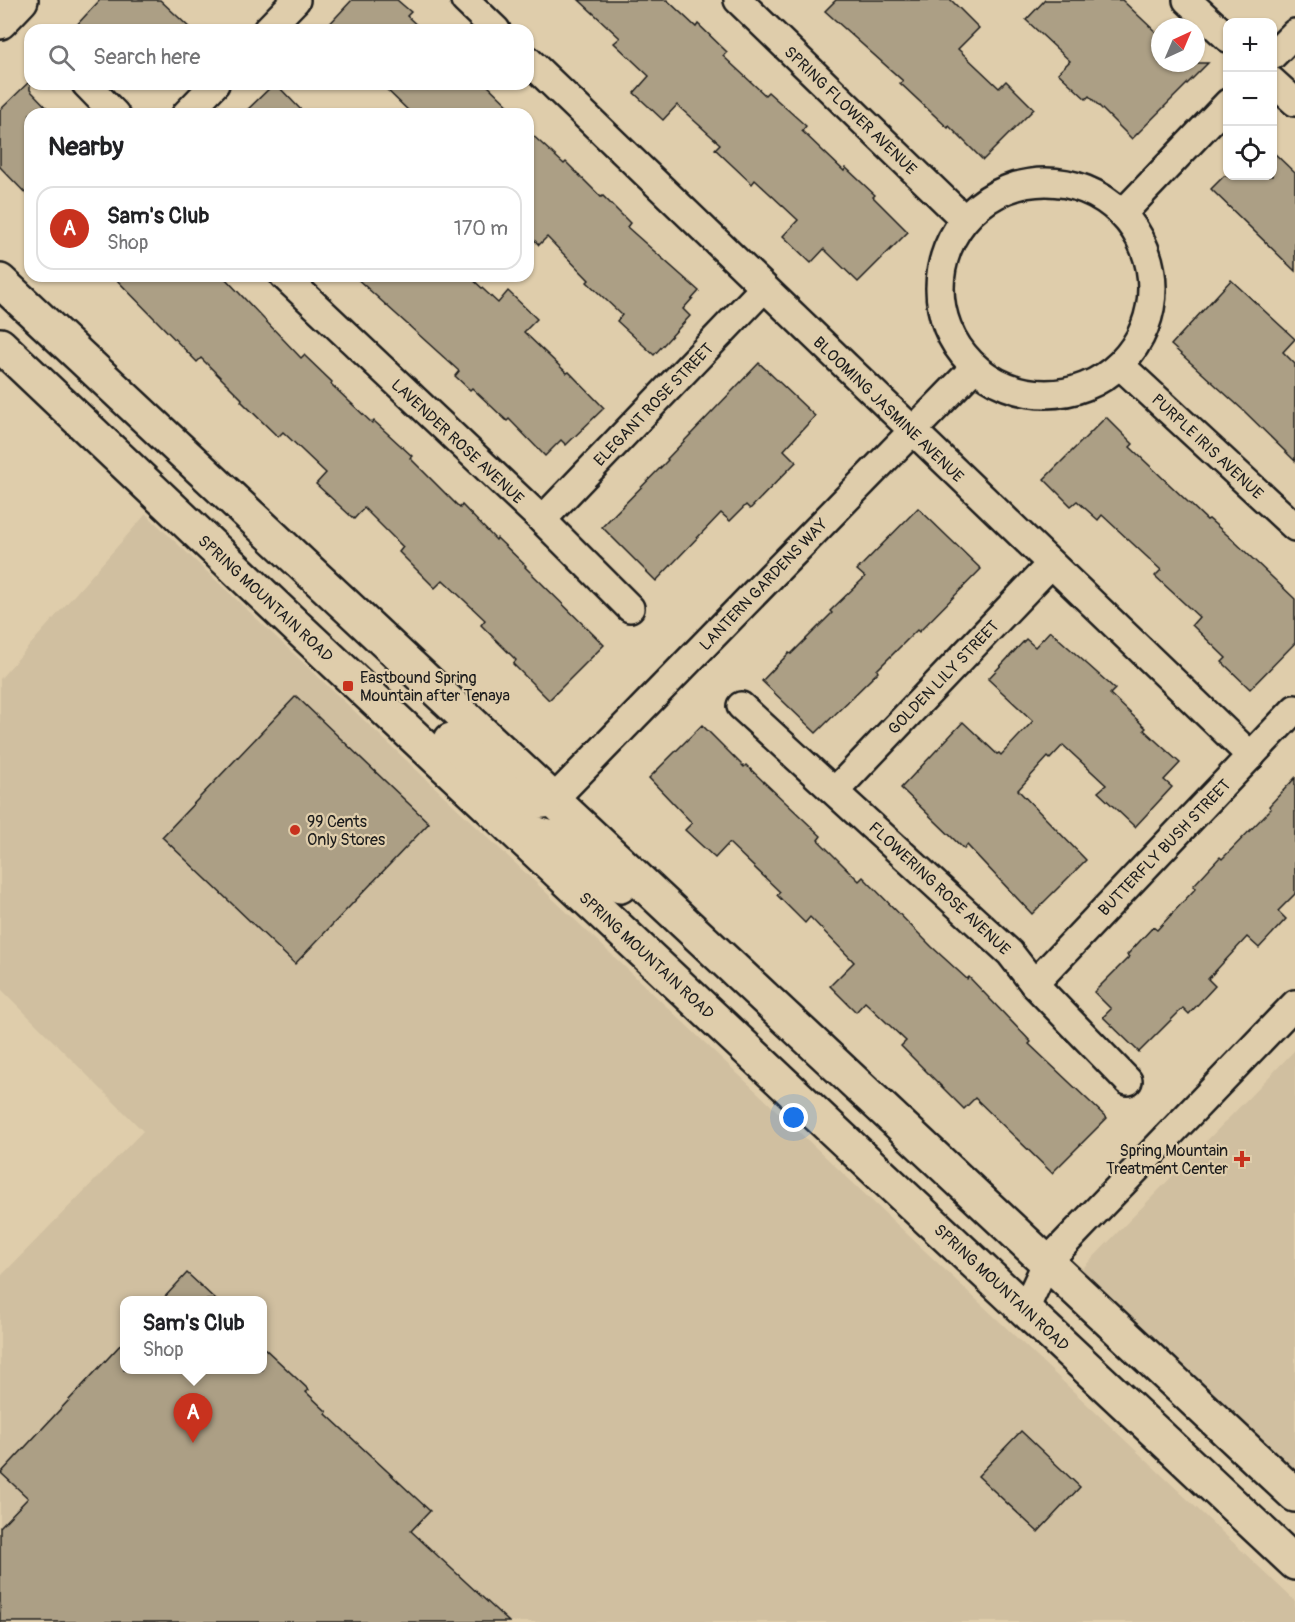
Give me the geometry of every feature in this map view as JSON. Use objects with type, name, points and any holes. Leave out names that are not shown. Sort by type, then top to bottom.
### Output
[{"type":"main road","points":[[0,22],[21,0]]},
{"type":"main road","points":[[0,281],[552,801],[1295,1495]]},
{"type":"main road","name":"SPRING MOUNTAIN ROAD","points":[[0,345],[296,626],[1295,1563]]},
{"type":"main road","points":[[296,626],[397,691],[495,780],[519,798],[532,802],[552,801]]},
{"type":"main road","points":[[513,829],[552,838],[714,950]]},
{"type":"street","points":[[273,24],[296,0]]},
{"type":"street","points":[[465,0],[490,24]]},
{"type":"street","name":"SPRING FLOWER AVENUE","points":[[738,0],[964,219]]},
{"type":"street","points":[[1187,0],[1223,34]]},
{"type":"street","points":[[1277,51],[1295,33]]},
{"type":"street","name":"BLOOMING JASMINE AVENUE","points":[[534,66],[1251,756]]},
{"type":"street","points":[[1277,86],[1295,102]]},
{"type":"street","points":[[92,90],[109,108]]},
{"type":"street","points":[[192,108],[209,90]]},
{"type":"street","points":[[1122,214],[1223,107]]},
{"type":"street","points":[[1048,183],[1059,183],[1094,193],[1122,214],[1142,241],[1152,273],[1152,307],[1140,339],[1120,365],[1095,384],[1064,394],[1032,394],[1001,385],[974,368],[953,342],[942,312],[939,279],[947,248],[964,219],[991,196],[1024,184],[1048,183]]},
{"type":"street","name":"LAVENDER ROSE AVENUE","points":[[290,282],[542,520],[630,608]]},
{"type":"street","name":"ELEGANT ROSE STREET","points":[[542,520],[764,288]]},
{"type":"street","name":"PURPLE IRIS AVENUE","points":[[1120,365],[1295,527]]},
{"type":"street","name":"LANTERN GARDENS WAY","points":[[552,801],[974,368]]},
{"type":"street","name":"GOLDEN LILY STREET","points":[[836,790],[1051,564]]},
{"type":"street","name":"FLOWERING ROSE AVENUE","points":[[741,705],[836,790],[1010,953],[1034,984],[1128,1081]]},
{"type":"street","name":"BUTTERFLY BUSH STREET","points":[[1034,984],[1295,709]]},
{"type":"street","points":[[1025,1309],[1047,1262],[1295,1004]]},
{"type":"shaded area","points":[[146,514],[1295,1601],[1295,1622],[0,1622],[0,1277],[143,1131],[0,988],[0,679]]},
{"type":"shaded area","name":"Spring Mountain Treatment Center","points":[[1295,1050],[1295,1470],[1082,1269]]},
{"type":"building","points":[[100,0],[160,0],[186,24],[78,24]]},
{"type":"building","points":[[352,0],[397,0],[411,12],[407,16],[416,24],[330,24]]},
{"type":"building","points":[[579,0],[667,0],[696,27],[698,24],[727,52],[723,56],[765,95],[768,92],[806,126],[802,131],[844,171],[846,168],[875,195],[873,197],[908,232],[858,282],[824,249],[811,263],[783,236],[798,220],[755,180],[752,184],[715,149],[720,144],[677,105],[663,120],[634,93],[649,76],[614,43],[620,38]]},
{"type":"building","points":[[836,0],[951,0],[979,28],[958,49],[999,88],[1006,81],[1034,109],[983,160],[949,126],[948,128],[900,83],[903,81],[825,11]]},
{"type":"building","points":[[1045,0],[1122,0],[1151,27],[1151,72],[1199,72],[1132,139],[1089,96],[1086,99],[1058,73],[1070,61],[1026,20]]},
{"type":"building","points":[[24,87],[24,90],[30,90],[47,108],[24,108],[24,192],[0,167],[0,110]]},
{"type":"building","points":[[268,90],[282,90],[299,108],[249,108]]},
{"type":"building","points":[[387,90],[492,90],[511,108],[406,108]]},
{"type":"building","points":[[534,136],[564,164],[566,162],[601,197],[603,196],[630,223],[627,227],[699,291],[683,309],[690,316],[654,355],[617,321],[622,315],[587,282],[589,280],[547,237],[539,245],[534,240]]},
{"type":"building","points":[[1277,156],[1295,173],[1295,271],[1211,189],[1223,177],[1223,180],[1277,180]]},
{"type":"building","points":[[1231,280],[1295,339],[1283,352],[1295,364],[1295,461],[1171,345]]},
{"type":"building","points":[[119,282],[229,282],[301,358],[304,355],[372,423],[374,421],[412,456],[410,458],[460,508],[462,505],[496,540],[497,538],[604,645],[549,700],[513,664],[516,660],[481,625],[485,620],[443,580],[435,588],[399,552],[403,547],[364,508],[354,519],[316,484],[326,473],[283,432],[278,437],[201,358],[197,362]]},
{"type":"building","points":[[361,282],[475,282],[498,303],[508,291],[537,319],[524,332],[567,373],[569,372],[604,408],[566,445],[561,440],[545,456],[509,419],[507,421],[472,388],[470,390],[455,376],[459,371]]},
{"type":"building","points":[[759,363],[815,416],[784,450],[796,462],[750,509],[746,505],[730,521],[721,513],[656,581],[602,527]]},
{"type":"building","points":[[1106,417],[1133,444],[1130,447],[1295,599],[1295,643],[1250,689],[1222,662],[1226,658],[1192,625],[1199,617],[1155,576],[1161,570],[1102,515],[1098,520],[1077,501],[1071,506],[1044,479]]},
{"type":"building","points":[[918,508],[981,569],[919,632],[917,630],[816,733],[762,681],[832,613],[830,611],[865,577],[857,570]]},
{"type":"building","points":[[1050,631],[1115,689],[1110,694],[1180,763],[1164,780],[1172,787],[1135,827],[1098,792],[1106,785],[1063,745],[1050,759],[1048,757],[1018,790],[1086,860],[1032,914],[967,845],[964,849],[901,788],[963,722],[997,754],[1001,755],[1033,721],[988,679],[1026,639],[1035,647]]},
{"type":"building","name":"99 Cents Only Stores","points":[[296,696],[429,823],[295,964],[162,837]]},
{"type":"building","points":[[702,725],[744,767],[746,765],[821,836],[818,840],[859,881],[863,877],[932,947],[967,979],[969,977],[1031,1042],[1029,1044],[1107,1118],[1052,1173],[975,1098],[964,1109],[901,1046],[906,1041],[865,1002],[856,1012],[830,986],[854,962],[810,917],[805,923],[777,895],[780,892],[729,843],[715,858],[685,830],[692,823],[649,778]]},
{"type":"building","points":[[1295,778],[1295,894],[1278,911],[1286,919],[1259,948],[1247,937],[1208,979],[1215,986],[1189,1014],[1183,1008],[1139,1052],[1103,1017],[1111,1009],[1094,992],[1129,957],[1127,955],[1153,927],[1157,930],[1196,888],[1193,886],[1220,857],[1222,859],[1271,809],[1269,806]]},
{"type":"building","points":[[187,1273],[212,1296],[166,1296]]},
{"type":"building","points":[[120,1345],[120,1374],[267,1374],[267,1351],[309,1390],[306,1392],[327,1412],[326,1414],[430,1511],[411,1531],[509,1622],[0,1622],[0,1527],[28,1498],[1,1473]]},
{"type":"building","points":[[1021,1431],[1080,1487],[1038,1532],[978,1476]]},
{"type":"place","name":"Eastbound Spring Mountain after Tenaya","points":[[348,686]]},
{"type":"place","name":"99 Cents Only Stores","points":[[295,830]]},
{"type":"place","name":"Spring Mountain Treatment Center","points":[[1242,1159]]},
{"type":"place","name":"Sam's Club","points":[[193,1443]]}]
